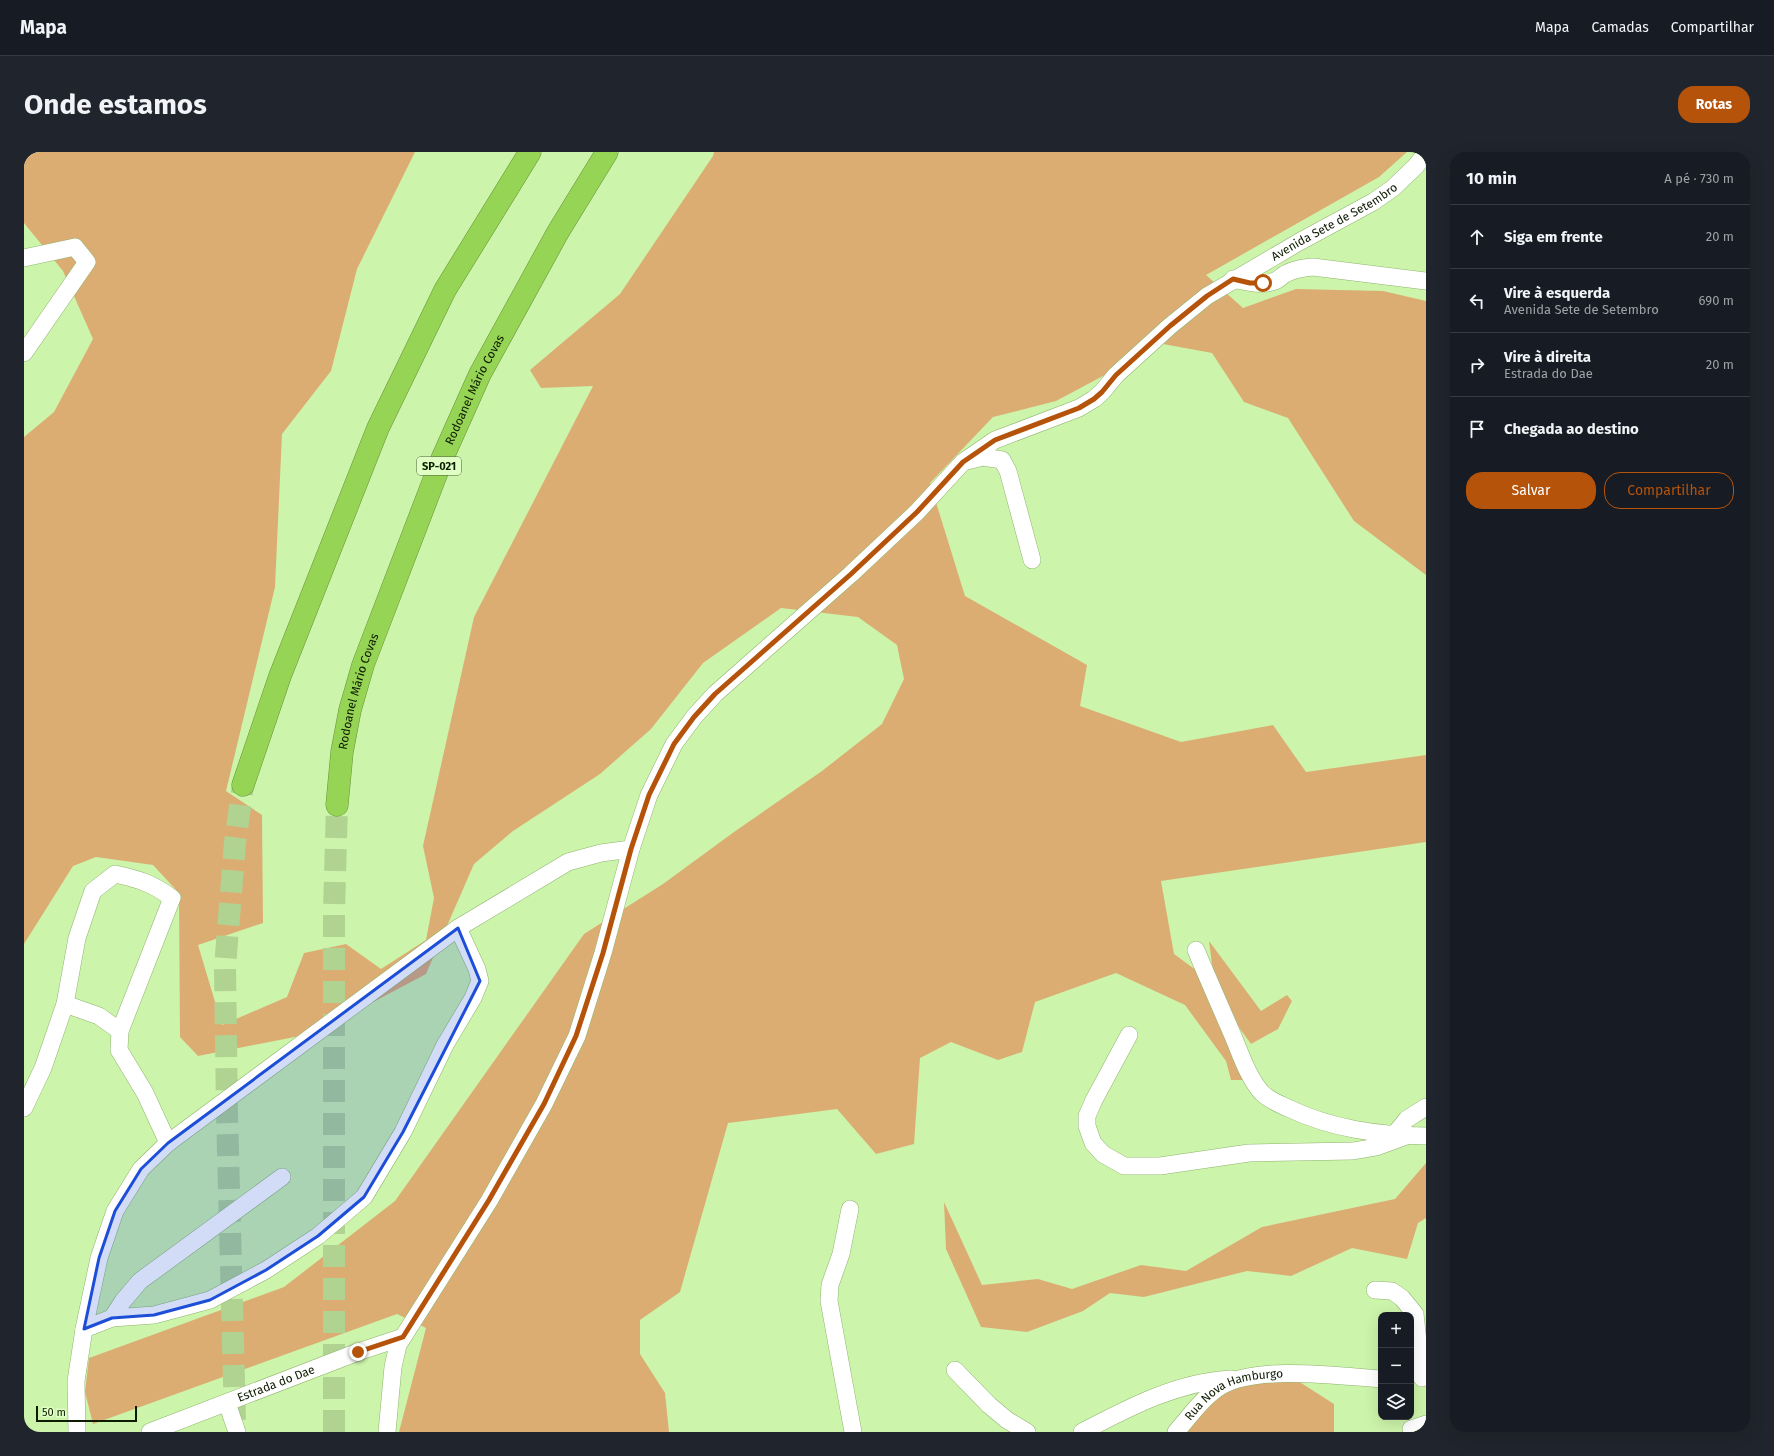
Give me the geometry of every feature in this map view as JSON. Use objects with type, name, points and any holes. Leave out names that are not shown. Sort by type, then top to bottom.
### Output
[{"type":"highway","points":[[243,785],[280,676],[378,428],[446,290],[530,152]]},
{"type":"highway","name":"Rodoanel Mário Covas","points":[[337,805],[342,752],[350,710],[363,665],[442,459],[480,374],[558,232],[608,152]]},
{"type":"street","name":"Avenida Sete de Setembro","points":[[387,1432],[394,1360],[398,1345],[489,1200],[544,1104],[576,1036],[603,953],[631,849],[649,795],[674,744],[694,717],[715,694],[851,574],[917,512],[963,462],[995,440],[1079,408],[1094,399],[1116,375],[1170,326],[1207,296],[1233,279],[1373,202],[1393,188],[1416,166],[1426,153]]},
{"type":"street","points":[[24,258],[75,247],[87,262],[24,353]]},
{"type":"street","points":[[1233,279],[1250,283],[1263,283],[1275,281],[1300,268],[1313,267],[1426,281]]},
{"type":"street","points":[[963,462],[983,457],[1002,460],[1008,471],[1032,560]]},
{"type":"street","points":[[77,1432],[76,1381],[84,1329],[99,1258],[115,1211],[141,1169],[168,1144],[458,928],[568,862],[601,853],[631,849]]},
{"type":"street","points":[[24,1108],[43,1068],[65,1004],[77,938],[93,891],[115,874],[148,883],[172,898],[120,1031],[119,1050],[145,1093],[168,1144]]},
{"type":"street","points":[[84,1329],[112,1318],[154,1315],[210,1300],[266,1270],[318,1236],[364,1197],[402,1132],[445,1045],[474,998],[480,981],[477,969],[458,928]]},
{"type":"street","points":[[1196,950],[1244,1062],[1255,1083],[1263,1094],[1277,1103],[1315,1120],[1361,1132],[1426,1136]]},
{"type":"street","points":[[65,1004],[99,1016],[120,1031]]},
{"type":"street","points":[[1129,1035],[1087,1116],[1087,1126],[1093,1142],[1103,1154],[1112,1161],[1124,1166],[1160,1166],[1250,1153],[1353,1151],[1376,1147],[1400,1135],[1407,1119],[1426,1107]]},
{"type":"street","points":[[112,1318],[123,1301],[140,1281],[282,1177]]},
{"type":"street","points":[[850,1209],[841,1254],[830,1285],[829,1301],[853,1432]]},
{"type":"street","points":[[1375,1290],[1392,1291],[1402,1298],[1415,1314],[1420,1378]]},
{"type":"street","name":"Estrada do Dae","points":[[150,1432],[358,1352],[403,1337]]},
{"type":"street","points":[[955,1370],[989,1405],[1007,1420],[1026,1432]]},
{"type":"street","name":"Rua Nova Hamburgo","points":[[1176,1432],[1206,1398],[1220,1387],[1235,1379],[1255,1376],[1302,1373],[1378,1379]]},
{"type":"street","points":[[1082,1432],[1121,1412],[1177,1388],[1208,1380],[1235,1379]]},
{"type":"street","points":[[227,1403],[237,1432]]},
{"type":"highlighted area","points":[[458,928],[480,981],[403,1132],[364,1197],[318,1236],[266,1270],[210,1300],[154,1315],[112,1318],[84,1329],[99,1258],[115,1211],[141,1169],[168,1143]]},
{"type":"shaded area","points":[[24,152],[415,152],[357,269],[331,371],[282,434],[275,587],[226,791],[262,815],[263,923],[198,945],[222,1025],[287,997],[304,953],[346,944],[381,969],[426,940],[434,898],[423,846],[474,617],[593,386],[541,388],[530,370],[620,294],[713,156],[714,152],[1407,152],[1379,177],[1206,275],[1243,308],[1296,289],[1383,291],[1426,301],[1426,575],[1354,521],[1288,418],[1244,402],[1212,353],[1163,344],[1056,401],[993,417],[930,483],[965,596],[1087,665],[1080,706],[1181,742],[1273,725],[1306,772],[1426,755],[1426,842],[1161,881],[1174,954],[1204,976],[1213,972],[1209,941],[1261,1011],[1287,995],[1292,1001],[1278,1029],[1251,1044],[1230,1015],[1241,1058],[1243,1080],[1231,1080],[1226,1061],[1185,1005],[1116,973],[1035,1002],[1022,1052],[998,1060],[951,1042],[920,1058],[914,1144],[876,1154],[837,1109],[728,1123],[680,1292],[640,1320],[640,1354],[665,1393],[669,1432],[399,1432],[426,1328],[397,1314],[93,1424],[85,1392],[89,1358],[284,1287],[395,1201],[584,934],[663,884],[734,832],[822,771],[882,724],[904,679],[897,645],[858,617],[781,608],[703,663],[651,729],[600,774],[513,831],[474,864],[426,974],[315,1033],[198,1056],[180,1037],[179,893],[153,865],[96,857],[73,866],[24,944],[24,437],[54,412],[93,339],[63,271],[24,223]]},
{"type":"shaded area","points":[[1426,1163],[1426,1218],[1418,1223],[1407,1259],[1352,1248],[1291,1276],[1247,1271],[1144,1297],[1110,1293],[1083,1311],[1027,1332],[981,1327],[946,1249],[944,1202],[982,1285],[1038,1279],[1072,1289],[1141,1265],[1186,1271],[1262,1227],[1395,1199]]},
{"type":"shaded area","points":[[1298,1381],[1334,1404],[1334,1432],[1183,1432],[1214,1397],[1246,1384]]},
{"type":"tunnel","points":[[235,1420],[227,1112],[225,967],[235,843],[243,785]]},
{"type":"tunnel","points":[[334,1432],[334,912],[337,805]]},
{"type":"route","points":[[358,1352],[403,1337],[489,1200],[544,1104],[576,1036],[603,953],[631,849],[649,795],[674,744],[694,717],[715,694],[851,574],[917,512],[963,462],[995,440],[1079,408],[1094,399],[1116,375],[1170,326],[1207,296],[1233,279],[1250,283],[1263,283]]}]
